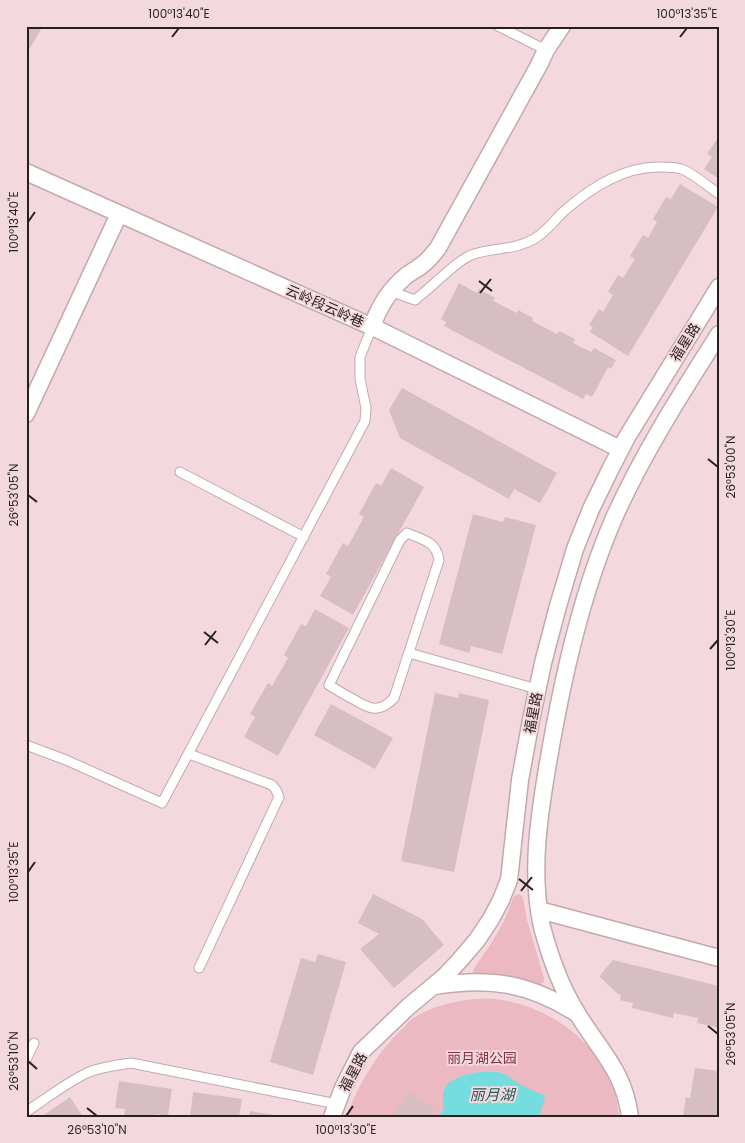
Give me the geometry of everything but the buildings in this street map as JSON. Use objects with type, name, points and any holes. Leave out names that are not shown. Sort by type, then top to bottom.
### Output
[{"type":"street","points":[[372,327],[382,302],[390,291],[407,275],[422,265],[438,248],[540,65],[546,50],[562,26]]},
{"type":"street","name":"云岭段云岭巷","points":[[26,172],[372,327],[620,449]]},
{"type":"street","points":[[26,414],[119,214]]},
{"type":"street","name":"福星路","points":[[334,1110],[361,1052],[460,960],[477,940],[501,900],[509,880],[520,780],[538,689],[558,606],[575,549],[591,509],[620,449],[645,405],[719,287]]},
{"type":"street","name":"福星路","points":[[630,1117],[624,1091],[618,1076],[566,994],[556,972],[539,910],[537,844],[546,774],[555,725],[567,669],[598,558],[648,449],[719,334]]},
{"type":"street","points":[[539,910],[719,958]]},
{"type":"street","points":[[434,986],[457,982],[472,982],[524,988],[543,995],[578,1014]]},
{"type":"lane","points":[[498,26],[546,50]]},
{"type":"lane","points":[[390,291],[415,300],[450,268],[462,260],[483,252],[522,245],[534,239],[545,231],[563,212],[584,196],[606,181],[630,170],[656,166],[682,169],[719,194]]},
{"type":"lane","points":[[26,745],[66,760],[162,803],[365,420],[366,408],[360,379],[360,357],[372,327]]},
{"type":"lane","points":[[180,472],[304,537]]},
{"type":"lane","points":[[407,533],[430,542],[437,551],[439,560],[409,653],[394,698],[382,707],[375,709],[367,708],[329,685],[400,540],[407,533]]},
{"type":"lane","points":[[409,653],[538,689]]},
{"type":"lane","points":[[189,754],[272,785],[279,797],[199,968]]},
{"type":"lane","points":[[26,1060],[34,1043]]},
{"type":"lane","points":[[26,1112],[75,1079],[107,1067],[131,1064],[334,1110]]},
{"type":"green space","points":[[519,894],[523,897],[527,920],[544,978],[544,982],[539,985],[512,978],[475,975],[473,973],[474,968],[504,921],[514,896]]},
{"type":"green space","name":"丽月湖公园","points":[[473,999],[499,999],[527,1006],[547,1015],[566,1027],[597,1057],[608,1075],[616,1095],[619,1117],[346,1117],[356,1093],[376,1060],[409,1021],[436,1007]]},
{"type":"water","name":"丽月湖","points":[[480,1072],[502,1073],[545,1096],[540,1117],[439,1117],[444,1108],[443,1094],[448,1084],[458,1078]]}]
